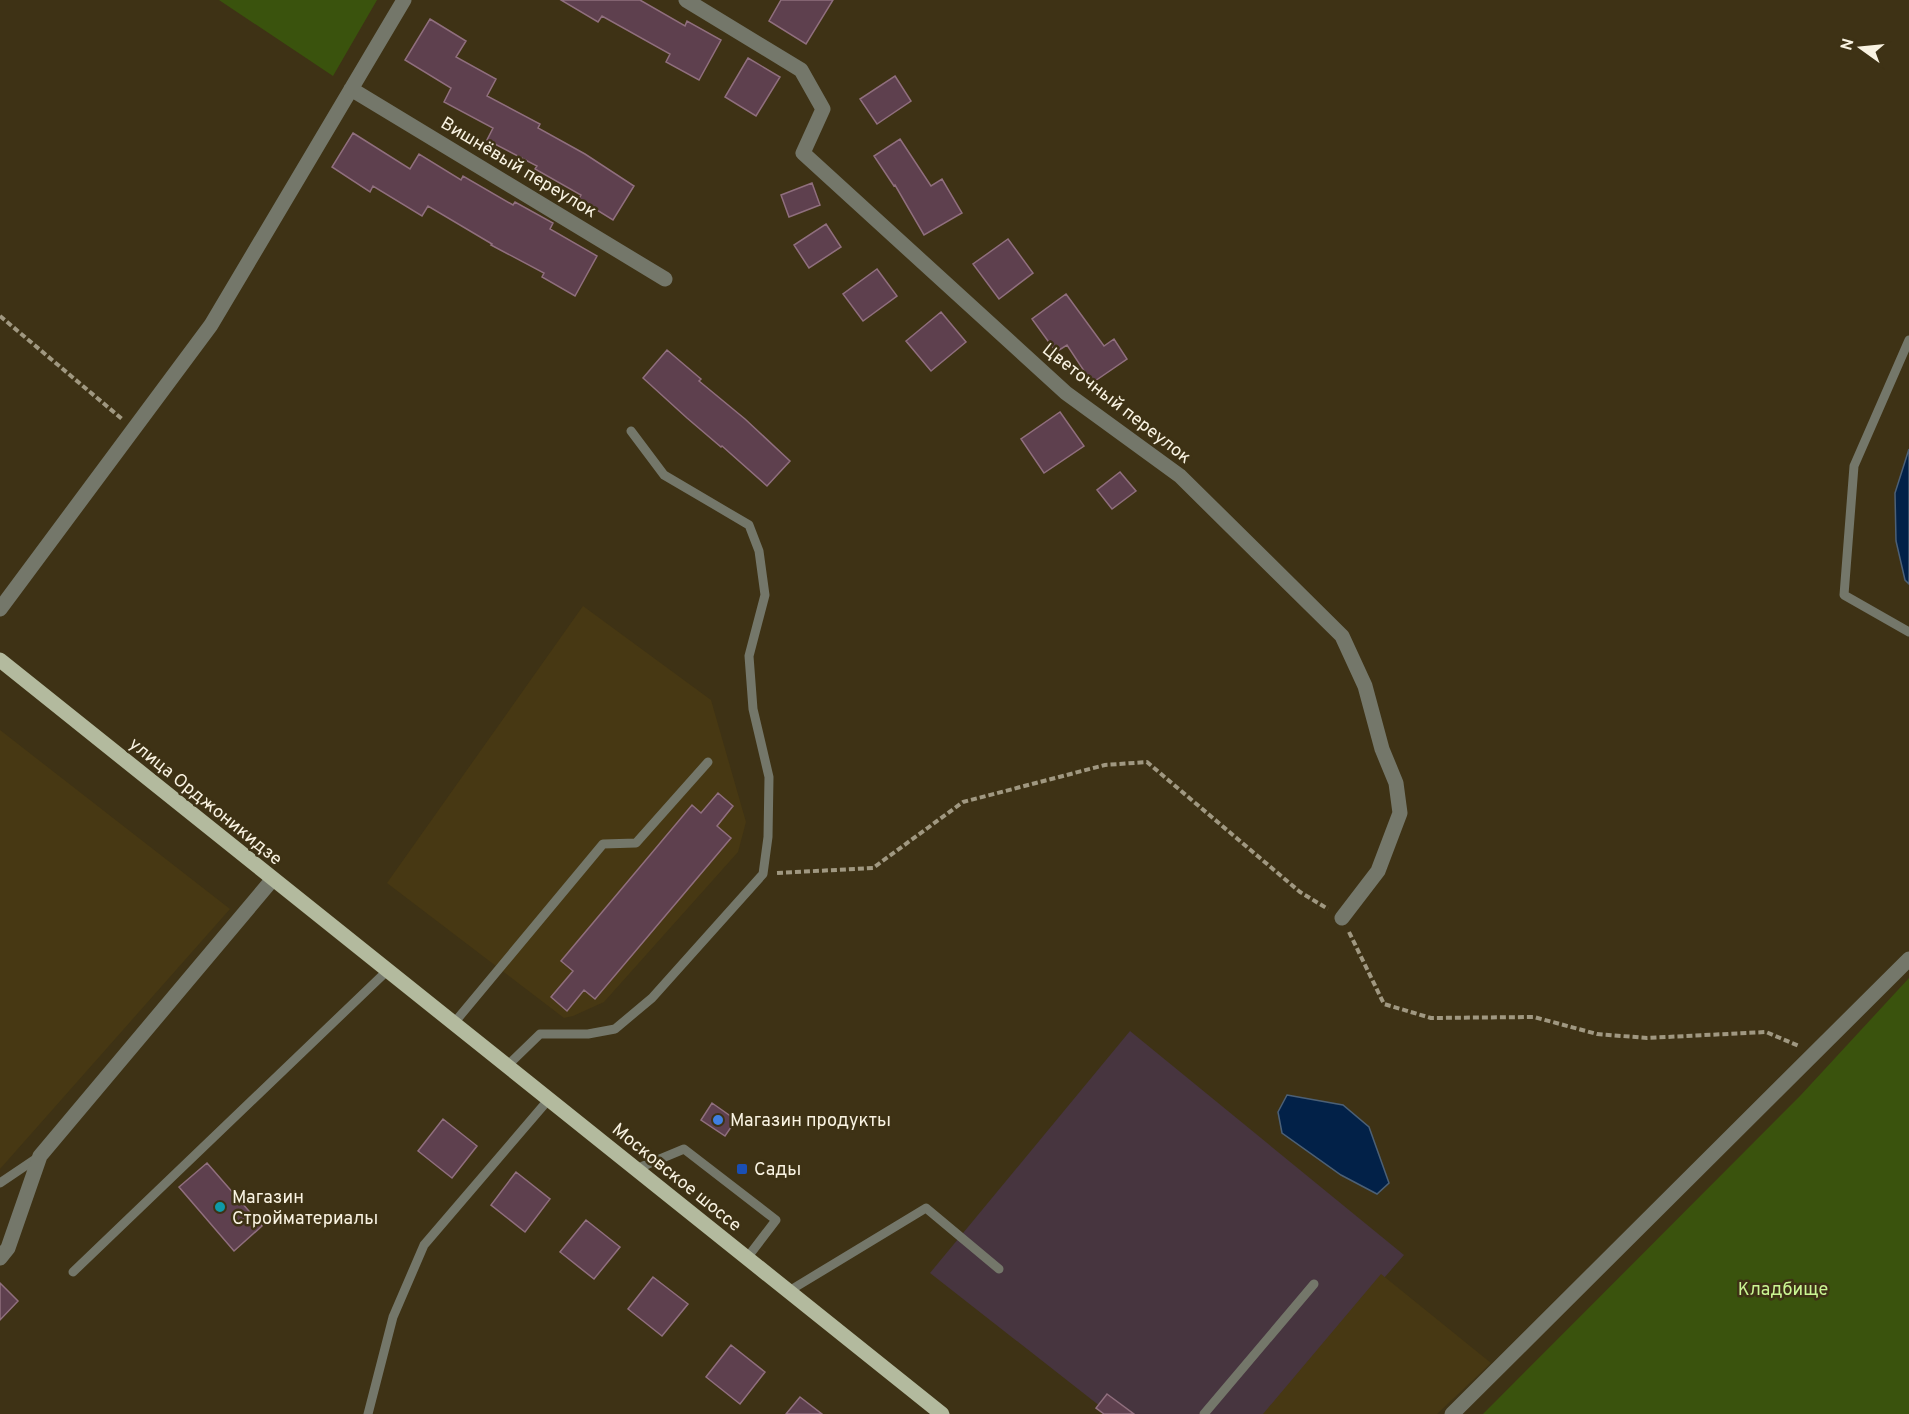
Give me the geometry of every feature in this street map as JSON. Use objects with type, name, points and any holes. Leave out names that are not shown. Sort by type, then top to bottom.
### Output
[{"type":"main road","name":"улица Орджоникидзе","points":[[0,660],[272,880],[388,970]]},
{"type":"main road","name":"Московское шоссе","points":[[388,970],[942,1414]]},
{"type":"street","points":[[0,609],[211,325],[404,0]]},
{"type":"street","name":"Цветочный переулок","points":[[686,0],[801,70],[823,109],[803,153],[1066,393],[1179,476],[1342,636],[1365,687],[1382,749],[1396,783],[1400,813],[1378,871],[1342,918]]},
{"type":"street","name":"Вишнёвый переулок","points":[[351,89],[665,279]]},
{"type":"street","points":[[0,1258],[8,1248],[40,1156],[272,880]]},
{"type":"street","points":[[1452,1414],[1909,959]]},
{"type":"lane","points":[[1909,340],[1854,466],[1844,595],[1909,632]]},
{"type":"lane","points":[[507,1066],[540,1034],[588,1034],[615,1029],[652,998],[763,874],[768,837],[769,777],[753,709],[749,656],[765,595],[759,551],[749,525],[664,475],[631,431]]},
{"type":"lane","points":[[454,1023],[603,844],[636,843],[708,762]]},
{"type":"lane","points":[[73,1272],[388,970]]},
{"type":"lane","points":[[368,1414],[393,1317],[424,1245],[549,1099]]},
{"type":"lane","points":[[636,1168],[684,1149],[776,1220],[747,1258]]},
{"type":"lane","points":[[0,1183],[40,1156]]},
{"type":"lane","points":[[789,1292],[926,1208],[999,1269]]},
{"type":"lane","points":[[1204,1414],[1314,1284]]},
{"type":"path","points":[[0,316],[134,429]]},
{"type":"path","points":[[763,874],[873,868],[963,802],[1105,765],[1147,762],[1300,892],[1342,918],[1384,1004],[1431,1018],[1534,1017],[1597,1034],[1647,1038],[1766,1032],[1813,1053]]},
{"type":"shaded area","points":[[583,606],[711,700],[746,822],[738,852],[604,1002],[564,1018],[387,883]]},
{"type":"shaded area","points":[[0,730],[230,909],[0,1169]]},
{"type":"shaded area","points":[[1130,1031],[1404,1255],[1266,1414],[1110,1414],[930,1273]]},
{"type":"shaded area","points":[[1381,1274],[1491,1363],[1437,1414],[1263,1414]]},
{"type":"green space","points":[[219,0],[377,0],[333,76]]},
{"type":"green space","name":"Кладбище","points":[[1909,978],[1909,1414],[1483,1414],[1800,1096]]},
{"type":"water","points":[[1909,449],[1909,584],[1905,580],[1896,541],[1895,493]]},
{"type":"water","points":[[1287,1095],[1343,1105],[1369,1127],[1389,1183],[1377,1194],[1341,1175],[1282,1133],[1278,1112]]},
{"type":"building","points":[[561,0],[640,0],[685,26],[687,21],[721,40],[699,80],[666,62],[670,54],[602,16],[598,22]]},
{"type":"building","points":[[781,0],[833,0],[806,44],[769,21]]},
{"type":"building","points":[[430,19],[466,41],[456,57],[496,79],[487,96],[540,124],[538,128],[585,154],[634,186],[613,220],[579,199],[581,195],[535,169],[537,166],[487,140],[493,128],[444,102],[451,88],[405,60]]},
{"type":"building","points":[[748,58],[780,77],[756,116],[725,97]]},
{"type":"building","points":[[895,76],[911,101],[877,124],[860,99]]},
{"type":"building","points":[[353,133],[410,169],[419,154],[461,180],[463,176],[513,205],[515,202],[553,223],[550,229],[597,256],[575,296],[542,277],[544,273],[491,245],[428,206],[422,216],[373,186],[370,192],[332,167]]},
{"type":"building","points":[[900,139],[931,186],[942,179],[962,213],[924,235],[895,185],[874,156]]},
{"type":"building","points":[[812,183],[820,205],[789,217],[781,195]]},
{"type":"building","points":[[826,224],[841,247],[809,268],[794,245]]},
{"type":"building","points":[[1008,239],[1033,273],[999,299],[973,264]]},
{"type":"building","points":[[877,269],[897,296],[863,321],[843,294]]},
{"type":"building","points":[[1066,294],[1104,346],[1114,339],[1127,359],[1092,383],[1067,345],[1056,352],[1032,319]]},
{"type":"building","points":[[941,312],[966,342],[931,371],[906,341]]},
{"type":"building","points":[[667,350],[790,461],[767,486],[643,378]]},
{"type":"building","points":[[1060,412],[1084,446],[1044,473],[1021,439]]},
{"type":"building","points":[[1120,472],[1136,491],[1112,509],[1097,490]]},
{"type":"building","points":[[718,793],[733,806],[717,826],[731,838],[595,999],[584,990],[567,1011],[551,997],[573,971],[561,961],[692,805],[701,813]]},
{"type":"building","name":"Магазин продукты","points":[[712,1103],[736,1120],[725,1136],[701,1120]]},
{"type":"building","points":[[443,1119],[477,1146],[452,1178],[418,1151]]},
{"type":"building","name":"Магазин Стройматериалы","points":[[207,1163],[262,1226],[234,1251],[179,1187]]},
{"type":"building","points":[[516,1172],[550,1199],[525,1232],[491,1205]]},
{"type":"building","points":[[586,1220],[620,1247],[594,1279],[560,1252]]},
{"type":"building","points":[[653,1277],[688,1304],[662,1336],[628,1309]]},
{"type":"building","points":[[0,1283],[18,1301],[0,1320]]},
{"type":"building","points":[[731,1345],[765,1372],[740,1404],[706,1377]]},
{"type":"building","points":[[1107,1394],[1134,1414],[1104,1414],[1096,1408]]},
{"type":"building","points":[[800,1397],[822,1414],[786,1414]]},
{"type":"place","name":"Магазин продукты","points":[[718,1120]]},
{"type":"place","name":"Сады","points":[[742,1169]]},
{"type":"place","name":"Магазин Стройматериалы","points":[[220,1207]]}]
